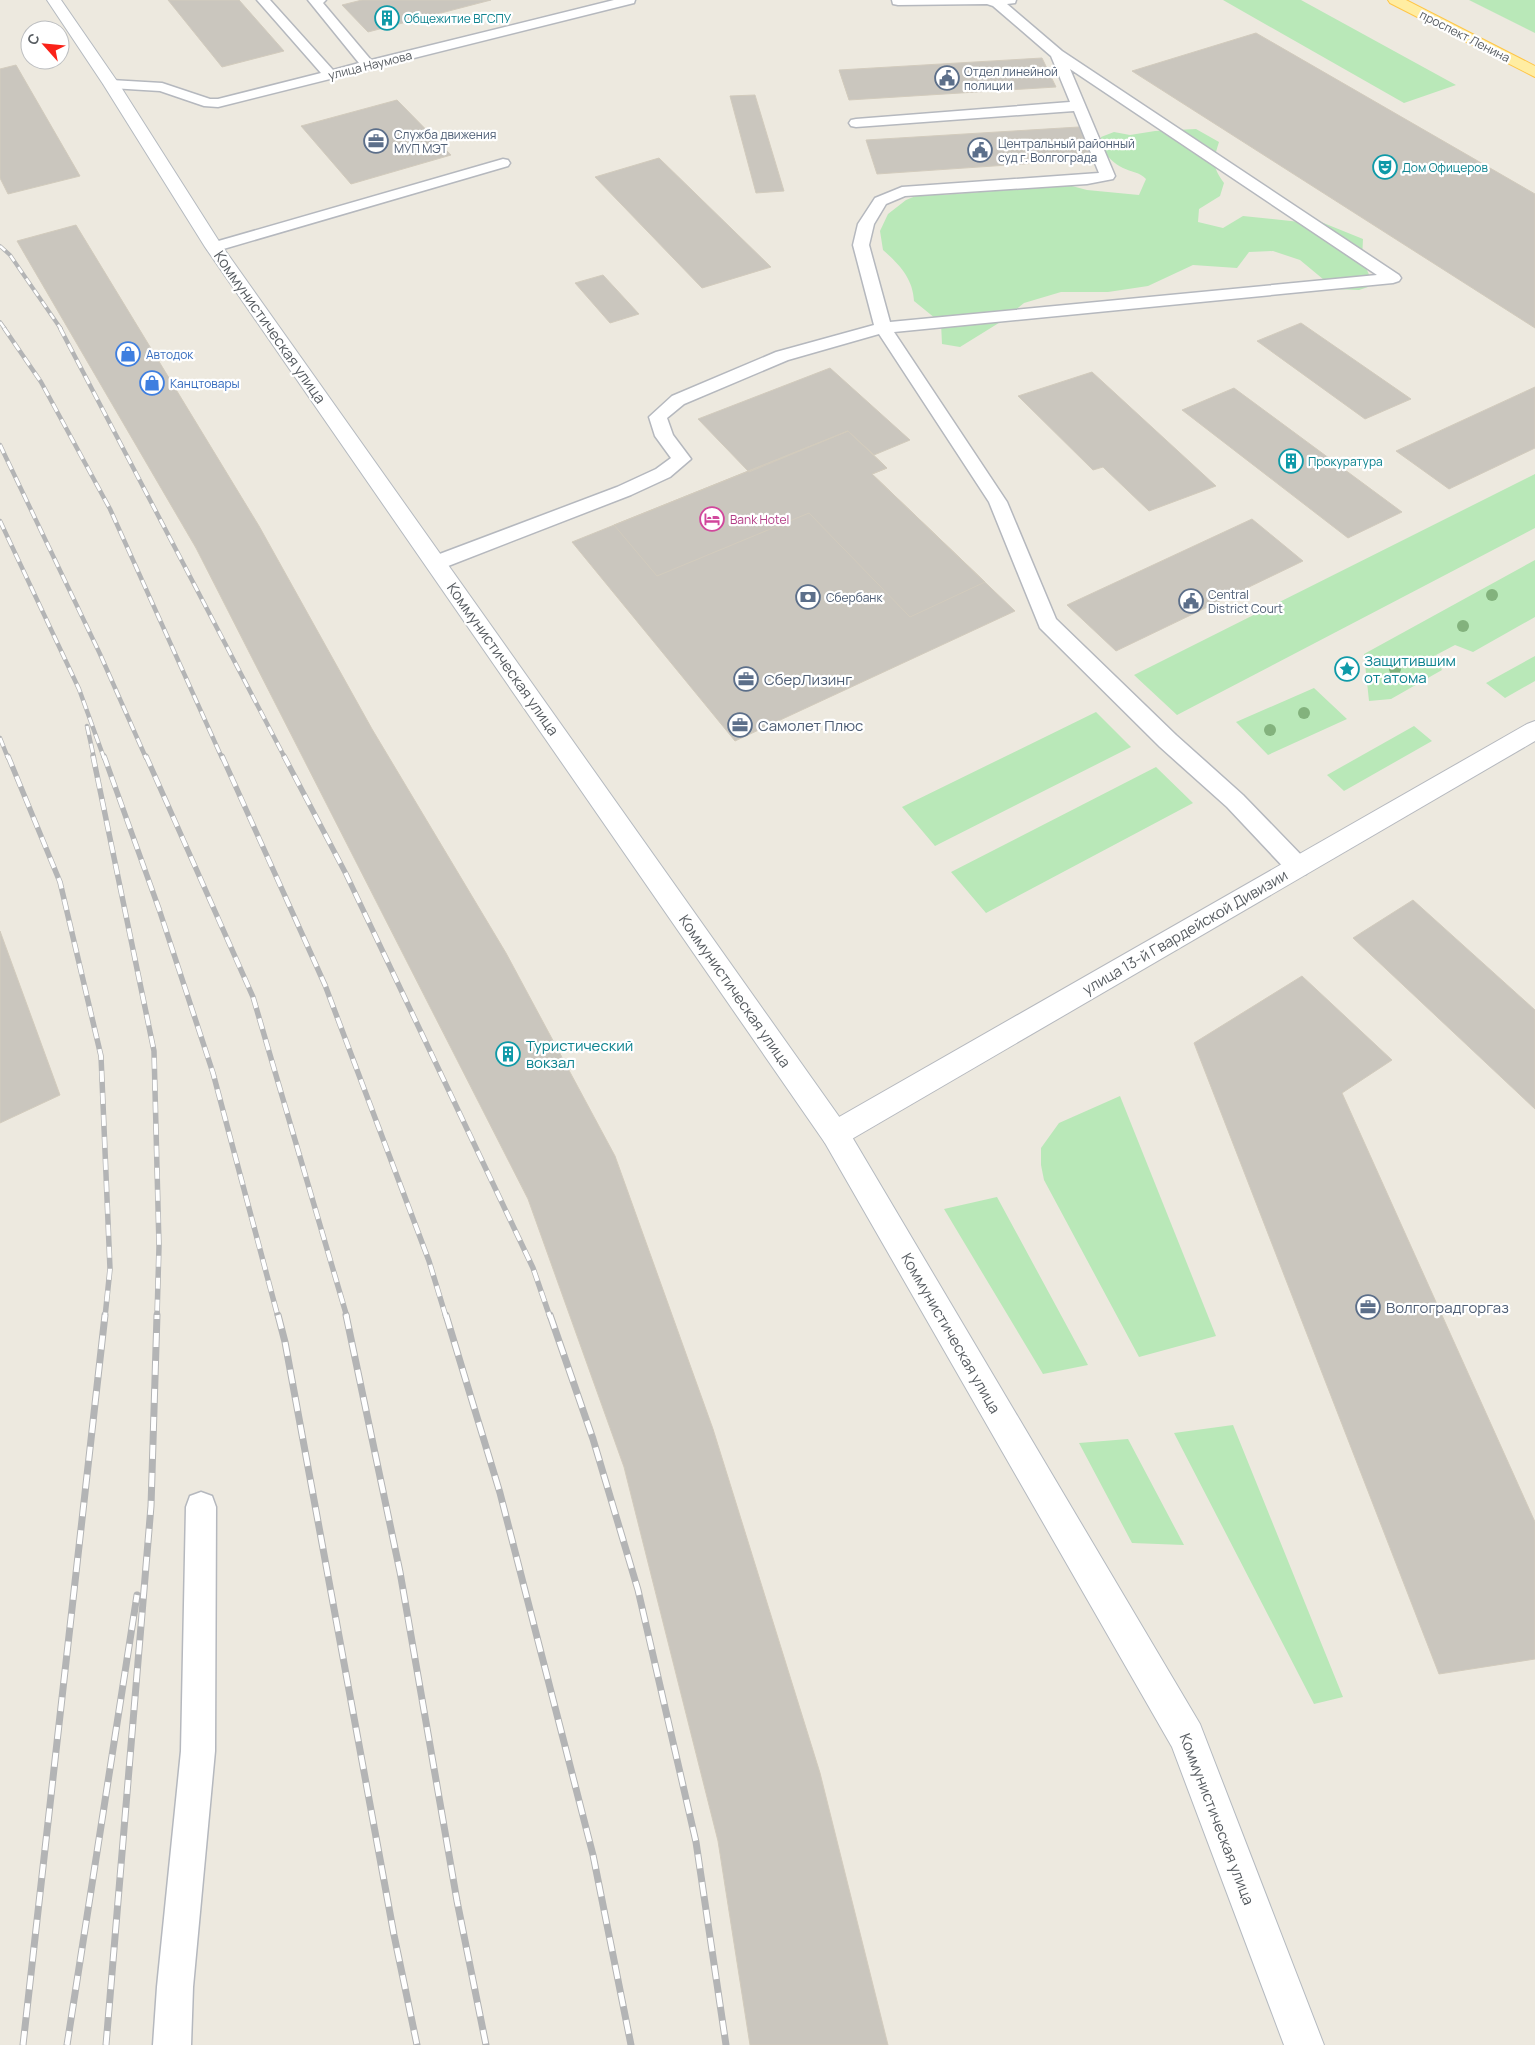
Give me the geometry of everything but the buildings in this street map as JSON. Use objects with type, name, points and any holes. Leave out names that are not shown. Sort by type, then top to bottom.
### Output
[{"type":"main road","name":"Коммунистическая улица","points":[[54,0],[112,84],[214,247],[835,1134],[1187,1738],[1304,2045]]},
{"type":"main road","name":"проспект Ленина","points":[[1395,0],[1412,5],[1535,72]]},
{"type":"main road","name":"улица 13-й Гвардейской Дивизии","points":[[835,1134],[1535,730]]},
{"type":"lane","points":[[263,0],[330,75]]},
{"type":"lane","points":[[320,0],[314,1],[368,65]]},
{"type":"lane","name":"улица Наумова","points":[[112,84],[162,87],[208,103],[218,103],[629,0]]},
{"type":"lane","points":[[436,563],[624,491],[663,473],[682,459],[664,436],[658,417],[678,400],[782,356],[883,328],[1393,278],[1057,54],[1004,2],[981,0],[960,2],[898,1]]},
{"type":"lane","points":[[1057,54],[1108,176],[1087,180],[902,192],[880,201],[866,224],[861,245],[883,328],[937,406],[998,502],[1048,623],[1168,741],[1235,801],[1298,867]]},
{"type":"lane","points":[[856,123],[1079,106]]},
{"type":"lane","points":[[214,247],[503,163]]},
{"type":"lane","points":[[172,2045],[175,1987],[198,1751],[201,1507]]},
{"type":"green space","points":[[1223,0],[1301,0],[1456,85],[1404,103]]},
{"type":"green space","points":[[1469,0],[1535,0],[1535,33]]},
{"type":"green space","points":[[1196,129],[1219,142],[1215,164],[1217,173],[1224,183],[1220,196],[1199,209],[1198,222],[1223,228],[1243,216],[1300,222],[1316,220],[1363,239],[1362,259],[1371,279],[1368,287],[1359,290],[1335,289],[1300,260],[1273,251],[1249,252],[1237,268],[1193,265],[1148,286],[1108,292],[1061,292],[1024,303],[1002,321],[960,347],[942,344],[941,323],[914,301],[908,279],[895,261],[883,250],[880,231],[888,214],[906,200],[918,195],[941,195],[1068,185],[1087,190],[1139,195],[1146,179],[1111,160],[1101,148],[1101,137],[1114,132],[1130,135],[1155,131]]},
{"type":"green space","points":[[1535,474],[1535,528],[1177,715],[1134,675]]},
{"type":"green space","points":[[1535,560],[1535,617],[1473,652],[1455,645],[1436,655],[1442,670],[1391,699],[1369,701],[1364,654]]},
{"type":"green space","points":[[1535,656],[1535,681],[1505,698],[1486,683]]},
{"type":"green space","points":[[1314,688],[1347,719],[1268,755],[1236,722]]},
{"type":"green space","points":[[1096,712],[1131,747],[935,846],[902,807]]},
{"type":"green space","points":[[1414,726],[1432,741],[1344,791],[1327,775]]},
{"type":"green space","points":[[1156,767],[1193,803],[986,913],[951,872]]},
{"type":"green space","points":[[1120,1096],[1216,1336],[1139,1357],[1044,1180],[1041,1165],[1041,1148],[1059,1123]]},
{"type":"green space","points":[[997,1197],[1088,1365],[1043,1374],[944,1209]]},
{"type":"green space","points":[[1233,1425],[1343,1697],[1314,1704],[1174,1433]]},
{"type":"green space","points":[[1128,1439],[1184,1545],[1132,1543],[1079,1443]]},
{"type":"railway","points":[[0,246],[10,255],[61,329]]},
{"type":"railway","points":[[0,322],[5,329]]},
{"type":"railway","points":[[4,328],[41,382],[110,509],[222,758]]},
{"type":"railway","points":[[60,328],[285,758]]},
{"type":"railway","points":[[0,445],[100,654],[146,758]]},
{"type":"railway","points":[[0,521],[79,689],[104,758]]},
{"type":"railway","points":[[87,726],[94,758]]},
{"type":"railway","points":[[0,738],[8,758]]},
{"type":"railway","points":[[8,756],[60,882],[101,1056],[110,1269],[105,1317]]},
{"type":"railway","points":[[93,756],[154,1051],[159,1246],[157,1317]]},
{"type":"railway","points":[[104,756],[159,909],[213,1073],[278,1317]]},
{"type":"railway","points":[[146,756],[253,997],[347,1317]]},
{"type":"railway","points":[[222,756],[325,985],[429,1261],[446,1317]]},
{"type":"railway","points":[[284,756],[346,874],[533,1268],[550,1317]]},
{"type":"railway","points":[[23,2045],[105,1315]]},
{"type":"railway","points":[[106,2045],[151,1506],[157,1315]]},
{"type":"railway","points":[[278,1315],[285,1342],[394,1935],[417,2045]]},
{"type":"railway","points":[[346,1315],[400,1572],[457,1901],[486,2045]]},
{"type":"railway","points":[[446,1315],[500,1493],[593,1855],[631,2045]]},
{"type":"railway","points":[[550,1315],[593,1439],[638,1590],[696,1842],[726,2045]]},
{"type":"railway","points":[[67,2045],[137,1595]]},
{"type":"place","name":"Общежитие ВГСПУ","points":[[387,18]]},
{"type":"place","name":"Отдел линейной полиции","points":[[947,78]]},
{"type":"place","name":"Служба движения МУП МЭТ","points":[[376,141]]},
{"type":"place","name":"Центральный районный суд г. Волгограда","points":[[980,150]]},
{"type":"place","name":"Дом Офицеров","points":[[1385,167]]},
{"type":"place","name":"Автодок","points":[[128,354]]},
{"type":"place","name":"Канцтовары","points":[[152,383]]},
{"type":"place","name":"Прокуратура","points":[[1291,461]]},
{"type":"place","name":"Bank Hotel","points":[[712,519]]},
{"type":"place","name":"Сбербанк","points":[[808,597]]},
{"type":"place","name":"Central District Court","points":[[1191,601]]},
{"type":"place","name":"Защитившим от атома","points":[[1347,669]]},
{"type":"place","name":"СберЛизинг","points":[[746,679]]},
{"type":"place","name":"Самолет Плюс","points":[[740,725]]},
{"type":"place","name":"Туристический вокзал","points":[[508,1054]]},
{"type":"place","name":"Волгоградгоргаз","points":[[1368,1307]]}]
